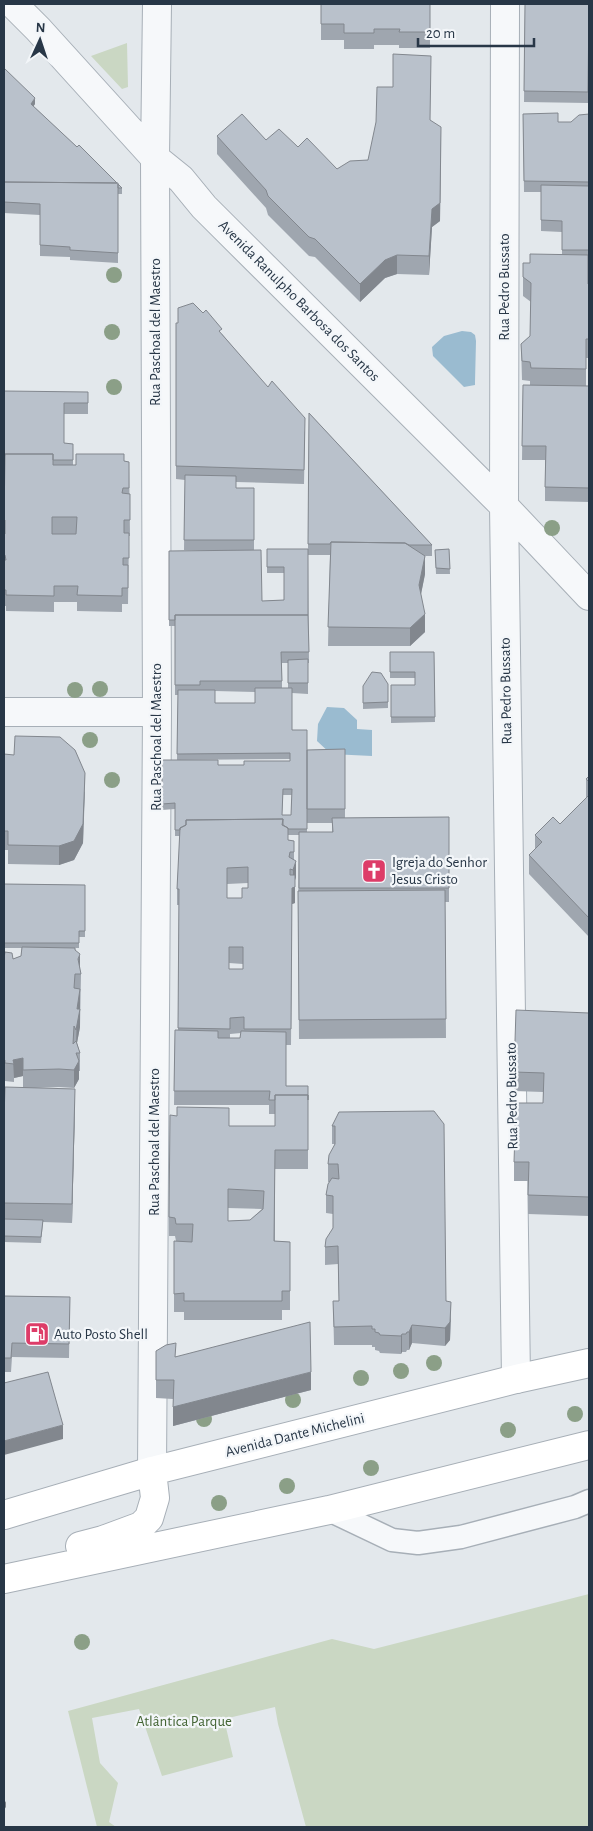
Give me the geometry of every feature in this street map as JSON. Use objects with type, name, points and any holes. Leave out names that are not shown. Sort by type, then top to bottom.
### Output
[{"type":"main road","name":"Avenida Dante Michelini","points":[[4,1515],[152,1471],[516,1379],[589,1363]]},
{"type":"main road","points":[[4,1577],[329,1510],[589,1445]]},
{"type":"main road","points":[[4,1577],[43,1559],[141,1526],[149,1518],[155,1498],[152,1471]]},
{"type":"street","name":"Avenida Ranulpho Barbosa dos Santos","points":[[13,4],[155,158],[181,179],[204,206],[504,506],[589,596]]},
{"type":"street","name":"Rua Paschoal del Maestro","points":[[152,1471],[157,712],[155,158],[158,4]]},
{"type":"street","name":"Rua Pedro Bussato","points":[[505,4],[504,506],[516,1379]]},
{"type":"street","points":[[4,712],[157,712]]},
{"type":"lane","points":[[329,1510],[392,1540],[418,1543],[460,1537],[589,1501]]},
{"type":"green space","points":[[127,43],[128,87],[122,89],[91,56]]},
{"type":"green space","name":"Atlântica Parque","points":[[589,1594],[589,1827],[306,1827],[275,1707],[224,1719],[233,1757],[162,1776],[139,1709],[92,1718],[100,1763],[118,1783],[109,1822],[116,1827],[97,1827],[68,1711],[332,1639],[374,1649]]},
{"type":"water","points":[[462,331],[471,332],[475,335],[476,341],[475,385],[464,387],[433,356],[432,347],[444,336]]},
{"type":"water","points":[[327,707],[344,708],[357,720],[357,729],[372,730],[372,756],[331,754],[317,741],[318,724]]},
{"type":"building","points":[[321,4],[430,4],[430,32],[399,32],[400,29],[374,29],[374,33],[344,33],[344,24],[321,24]]},
{"type":"building","points":[[525,4],[589,4],[588,92],[524,91]]},
{"type":"building","points":[[393,54],[431,56],[430,120],[441,127],[440,203],[432,209],[429,256],[397,255],[385,260],[360,284],[268,196],[266,190],[217,136],[242,114],[266,140],[279,129],[298,147],[307,138],[337,169],[350,161],[368,160],[376,122],[377,87],[393,87]]},
{"type":"building","points":[[4,68],[35,98],[31,104],[77,147],[79,145],[117,183],[4,182]]},
{"type":"building","points":[[558,113],[558,122],[571,122],[579,115],[589,114],[589,182],[524,181],[523,114]]},
{"type":"building","points":[[4,182],[118,183],[118,253],[70,250],[70,247],[40,245],[40,204],[4,202]]},
{"type":"building","points":[[541,185],[589,186],[589,250],[562,250],[562,221],[541,220]]},
{"type":"building","points":[[530,254],[588,255],[589,339],[586,339],[586,369],[531,368],[530,362],[522,361],[521,344],[530,336],[531,283],[523,277],[523,263],[530,263]]},
{"type":"building","points":[[193,303],[203,313],[206,310],[222,329],[219,331],[268,387],[272,381],[305,418],[304,470],[176,466],[176,323],[178,323],[178,308]]},
{"type":"building","points":[[523,385],[589,386],[589,488],[545,487],[546,446],[522,446]]},
{"type":"building","points":[[4,391],[88,392],[88,403],[64,403],[64,443],[73,444],[73,460],[53,460],[53,454],[5,454],[4,459]]},
{"type":"building","points":[[309,413],[432,545],[331,542],[330,544],[308,544]]},
{"type":"building","points":[[5,454],[53,454],[53,465],[76,465],[76,454],[124,454],[124,461],[129,462],[129,488],[123,488],[122,493],[130,494],[130,520],[124,520],[124,533],[129,533],[129,558],[123,558],[123,565],[128,565],[128,588],[122,588],[122,596],[77,595],[78,586],[54,586],[54,596],[6,595],[6,590],[4,590],[4,560],[6,560],[4,555]],"holes":[[[52,517],[77,517],[76,534],[52,534]]]},
{"type":"building","points":[[185,475],[236,476],[236,488],[254,488],[254,540],[184,540]]},
{"type":"building","points":[[331,542],[405,543],[425,556],[419,585],[425,614],[410,628],[328,627]]},
{"type":"building","points":[[267,549],[308,549],[308,615],[175,615],[175,620],[169,620],[169,551],[261,550],[262,601],[284,600],[284,567],[267,567]]},
{"type":"building","points":[[449,549],[450,569],[436,568],[435,550]]},
{"type":"building","points":[[175,615],[308,615],[309,652],[281,652],[282,681],[200,681],[200,685],[175,685]]},
{"type":"building","points":[[390,652],[434,652],[435,717],[391,717],[391,685],[415,685],[415,672],[390,672]]},
{"type":"building","points":[[308,659],[308,683],[288,683],[288,660]]},
{"type":"building","points":[[372,672],[381,673],[388,684],[388,702],[363,703],[363,686]]},
{"type":"building","points":[[255,688],[292,688],[292,730],[307,730],[307,829],[288,829],[283,825],[283,819],[186,820],[186,825],[180,828],[180,830],[175,830],[175,803],[162,804],[162,760],[218,760],[218,765],[244,765],[244,761],[290,761],[290,753],[177,754],[178,690],[215,690],[215,703],[255,703]],"holes":[[[283,789],[292,789],[291,815],[282,815]]]},
{"type":"building","points":[[15,736],[60,737],[75,750],[85,773],[83,824],[74,841],[59,846],[8,845],[8,831],[4,831],[4,754],[14,755]]},
{"type":"building","points":[[345,749],[345,809],[307,809],[307,750]]},
{"type":"building","points":[[589,795],[589,918],[529,855],[542,842],[535,835],[553,817],[560,824]]},
{"type":"building","name":"Igreja do Senhor Jesus Cristo","points":[[449,817],[449,888],[299,888],[299,832],[333,832],[332,818]]},
{"type":"building","points":[[283,819],[282,825],[288,828],[288,840],[294,841],[294,852],[290,852],[289,857],[296,861],[293,870],[290,869],[290,875],[295,875],[295,887],[292,888],[291,1029],[244,1029],[244,1017],[230,1018],[230,1029],[178,1028],[179,889],[177,889],[180,828],[186,825],[186,820]],"holes":[[[248,867],[248,888],[242,888],[242,898],[227,898],[227,868]],[[229,947],[243,947],[243,969],[229,969]]]},
{"type":"building","points":[[4,884],[85,885],[85,931],[79,931],[79,943],[4,943]]},
{"type":"building","points":[[445,890],[446,1019],[299,1020],[298,891]]},
{"type":"building","points":[[22,947],[75,948],[80,954],[78,959],[81,974],[75,974],[74,988],[80,989],[77,1009],[80,1009],[76,1030],[74,1026],[73,1044],[76,1041],[80,1053],[76,1053],[79,1061],[74,1070],[23,1070],[23,1058],[13,1060],[14,1064],[5,1063],[4,958],[5,952],[12,953],[13,959],[21,956]]},
{"type":"building","points":[[516,1010],[589,1013],[589,1197],[528,1195],[529,1162],[514,1162],[516,1103],[543,1103],[544,1073],[514,1072]]},
{"type":"building","points":[[175,1030],[218,1031],[218,1038],[240,1038],[241,1031],[286,1032],[286,1086],[308,1086],[308,1095],[275,1095],[275,1100],[269,1100],[270,1091],[174,1091]]},
{"type":"building","points":[[5,1087],[75,1089],[72,1204],[4,1203]]},
{"type":"building","points":[[275,1095],[308,1095],[308,1150],[275,1150],[274,1241],[290,1242],[290,1291],[282,1291],[282,1301],[184,1301],[184,1293],[174,1294],[174,1241],[192,1242],[193,1224],[176,1224],[175,1218],[169,1217],[170,1115],[177,1116],[177,1107],[229,1108],[229,1126],[275,1126]],"holes":[[[228,1189],[264,1191],[263,1209],[250,1220],[228,1221]]]},
{"type":"building","points":[[434,1111],[444,1124],[446,1301],[451,1302],[450,1322],[445,1328],[412,1325],[409,1332],[401,1336],[380,1335],[375,1332],[375,1329],[372,1329],[372,1326],[334,1327],[333,1301],[339,1301],[338,1246],[325,1247],[326,1239],[333,1228],[333,1196],[326,1195],[328,1184],[332,1178],[339,1179],[338,1164],[328,1164],[329,1155],[335,1144],[335,1126],[332,1126],[339,1112]]},
{"type":"building","points":[[4,1219],[43,1220],[41,1237],[4,1236]]},
{"type":"building","name":"Auto Posto Shell","points":[[4,1296],[70,1297],[69,1344],[12,1343],[11,1358],[4,1358]]},
{"type":"building","points":[[310,1322],[311,1372],[173,1407],[174,1380],[156,1380],[156,1351],[166,1345],[176,1343],[175,1357]]},
{"type":"building","name":"Auto Posto Shell","points":[[48,1372],[63,1425],[4,1441],[4,1383]]},
{"type":"place","name":"Igreja do Senhor Jesus Cristo","points":[[374,871]]},
{"type":"place","name":"Auto Posto Shell","points":[[37,1334]]}]
